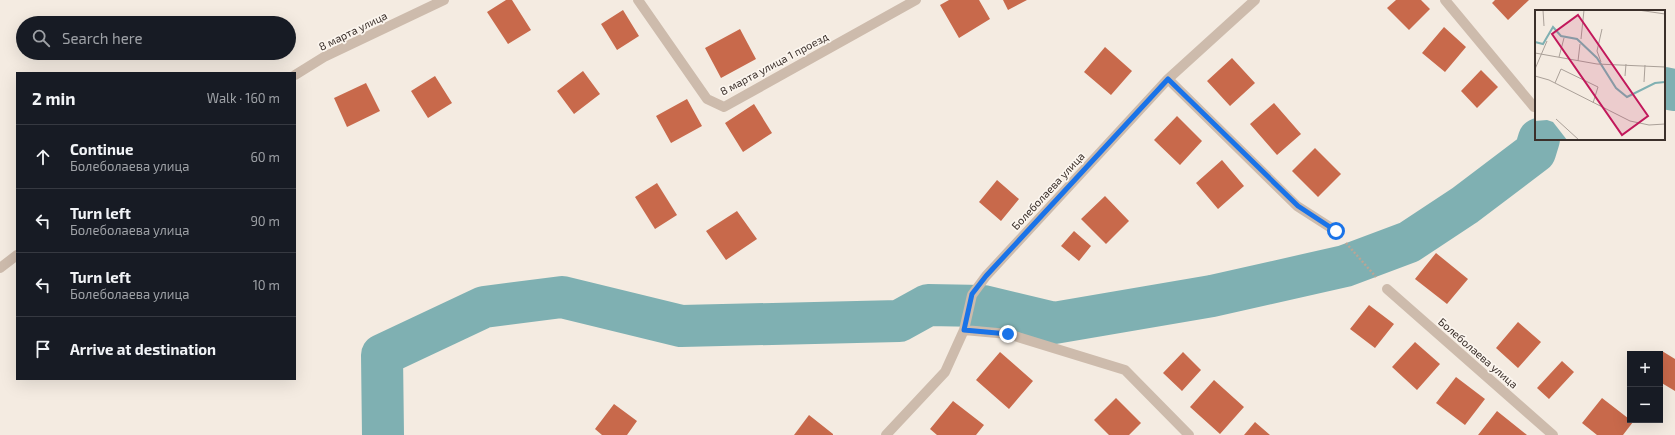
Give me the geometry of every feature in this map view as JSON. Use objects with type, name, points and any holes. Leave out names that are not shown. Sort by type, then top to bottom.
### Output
[{"type":"street","name":"8 марта улица","points":[[296,74],[324,57],[444,0]]},
{"type":"street","name":"8 марта улица 1 проезд","points":[[638,0],[707,99],[724,107],[916,0]]},
{"type":"street","name":"Болеболаева улица","points":[[886,435],[945,372],[964,330],[972,294],[986,276],[1168,79],[1255,0]]},
{"type":"street","points":[[1444,0],[1534,107]]},
{"type":"street","points":[[1168,79],[1298,206],[1336,231]]},
{"type":"street","points":[[0,268],[16,256]]},
{"type":"street","name":"Болеболаева улица","points":[[1387,289],[1553,435]]},
{"type":"street","points":[[964,330],[1008,334],[1125,370],[1189,435]]},
{"type":"path","points":[[1336,231],[1387,289]]},
{"type":"building","points":[[506,0],[512,0],[531,30],[508,44],[487,12]]},
{"type":"building","points":[[949,0],[979,0],[990,19],[959,38],[940,5]]},
{"type":"building","points":[[1003,0],[1027,0],[1008,10]]},
{"type":"building","points":[[1396,0],[1421,0],[1430,9],[1409,30],[1387,8]]},
{"type":"building","points":[[1495,0],[1529,0],[1508,20],[1492,3]]},
{"type":"building","points":[[623,10],[639,36],[617,50],[601,24]]},
{"type":"building","points":[[1444,27],[1466,47],[1445,72],[1422,53]]},
{"type":"building","points":[[740,29],[756,59],[721,78],[705,48]]},
{"type":"building","points":[[1105,47],[1132,71],[1111,95],[1084,72]]},
{"type":"building","points":[[1232,58],[1255,83],[1230,106],[1207,81]]},
{"type":"building","points":[[1481,70],[1498,87],[1477,108],[1461,91]]},
{"type":"building","points":[[583,71],[600,94],[574,114],[557,91]]},
{"type":"building","points":[[435,76],[452,103],[428,118],[411,91]]},
{"type":"building","points":[[366,83],[380,111],[347,127],[334,98]]},
{"type":"building","points":[[687,99],[702,126],[671,143],[656,116]]},
{"type":"building","points":[[1274,103],[1301,134],[1277,155],[1250,124]]},
{"type":"building","points":[[754,104],[772,133],[743,152],[725,123]]},
{"type":"building","points":[[1177,116],[1202,141],[1180,165],[1154,140]]},
{"type":"building","points":[[1315,148],[1341,174],[1318,197],[1292,171]]},
{"type":"building","points":[[1222,160],[1244,186],[1218,209],[1196,183]]},
{"type":"building","points":[[997,180],[1019,199],[1001,221],[979,202]]},
{"type":"building","points":[[657,183],[677,215],[655,229],[635,197]]},
{"type":"building","points":[[1105,196],[1129,221],[1106,244],[1081,219]]},
{"type":"building","points":[[737,211],[757,239],[726,260],[706,231]]},
{"type":"building","points":[[1074,231],[1091,246],[1079,261],[1061,246]]},
{"type":"building","points":[[1436,253],[1468,279],[1447,304],[1415,279]]},
{"type":"building","points":[[1369,305],[1394,324],[1375,348],[1350,329]]},
{"type":"building","points":[[1518,322],[1541,342],[1518,368],[1496,348]]},
{"type":"building","points":[[1415,342],[1440,364],[1417,390],[1392,367]]},
{"type":"building","points":[[1000,352],[1033,381],[1009,409],[976,380]]},
{"type":"building","points":[[1183,352],[1201,370],[1182,391],[1163,373]]},
{"type":"building","points":[[1663,352],[1675,359],[1675,391],[1663,384]]},
{"type":"building","points":[[1562,361],[1574,372],[1549,399],[1537,388]]},
{"type":"building","points":[[1456,377],[1485,399],[1465,425],[1436,403]]},
{"type":"building","points":[[1214,380],[1244,407],[1220,434],[1190,407]]},
{"type":"building","points":[[1116,398],[1141,423],[1129,435],[1109,435],[1094,420]]},
{"type":"building","points":[[1602,398],[1627,417],[1627,423],[1632,423],[1623,435],[1597,435],[1582,423]]},
{"type":"building","points":[[953,401],[984,425],[976,435],[937,435],[930,429]]},
{"type":"building","points":[[614,404],[637,421],[627,435],[602,435],[595,429]]},
{"type":"building","points":[[1497,411],[1527,435],[1478,435]]},
{"type":"building","points":[[809,415],[833,434],[833,435],[794,435]]},
{"type":"building","points":[[1255,422],[1270,435],[1244,435]]},
{"type":"waterway","points":[[1665,88],[1675,90]]},
{"type":"waterway","points":[[383,435],[382,355],[484,307],[562,297],[681,326],[899,321],[928,305],[983,306],[1054,323],[1212,296],[1345,266],[1409,242],[1465,205],[1535,152],[1539,140]]},
{"type":"route","points":[[1008,334],[964,330],[972,294],[986,276],[1168,79],[1298,206],[1336,231]]}]
